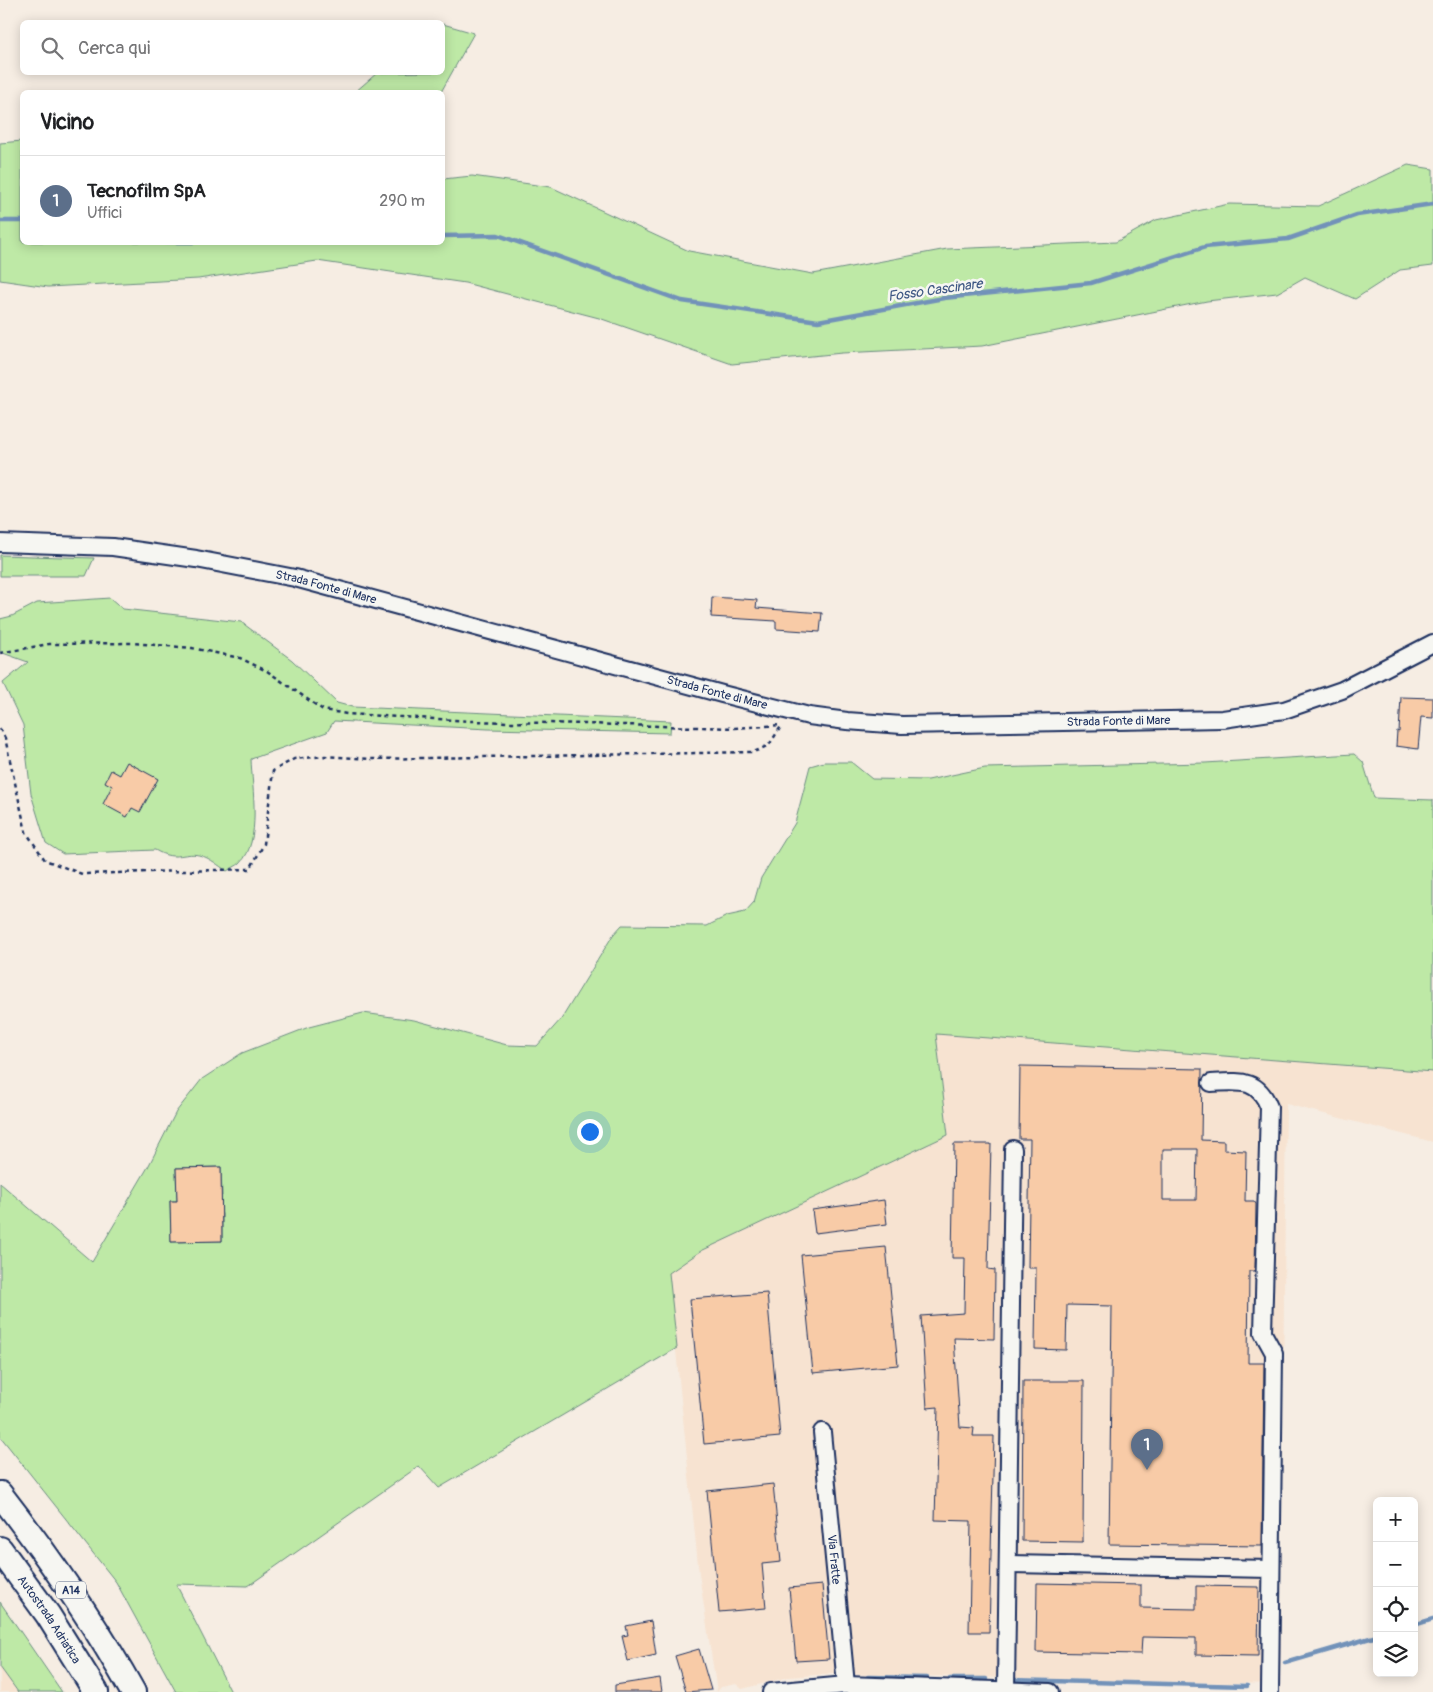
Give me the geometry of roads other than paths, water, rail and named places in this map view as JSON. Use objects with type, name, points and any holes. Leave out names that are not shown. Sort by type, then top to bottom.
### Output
[{"type":"highway","name":"A14","points":[[0,1494],[81,1604],[134,1692]]},
{"type":"highway","name":"Autostrada Adriatica","points":[[0,1549],[48,1615],[96,1692]]},
{"type":"street","name":"Strada Fonte di Mare","points":[[0,542],[113,547],[196,559],[295,578],[810,716],[902,725],[1223,719],[1284,710],[1342,690],[1433,643]]},
{"type":"street","points":[[1211,1083],[1244,1082],[1256,1087],[1265,1097],[1269,1107],[1263,1333],[1274,1353],[1270,1692]]},
{"type":"street","points":[[1006,1690],[1013,1149]]},
{"type":"street","name":"Via Fratte","points":[[822,1432],[846,1685]]},
{"type":"street","points":[[1008,1564],[1271,1569]]},
{"type":"street","points":[[771,1692],[846,1685],[1050,1692]]},
{"type":"waterway","name":"Fosso Cascinare","points":[[445,236],[498,235],[682,301],[818,321],[944,298],[1091,283],[1205,247],[1288,239],[1357,215],[1433,204]]},
{"type":"waterway","name":"Fosso Cascinare","points":[[0,221],[20,221]]},
{"type":"waterway","points":[[1418,1624],[1433,1619]]},
{"type":"waterway","points":[[1285,1663],[1373,1637]]},
{"type":"waterway","points":[[868,1677],[927,1678]]},
{"type":"waterway","points":[[950,1679],[986,1679]]},
{"type":"waterway","points":[[1010,1680],[1247,1686]]},
{"type":"place","name":"Tecnofilm SpA","points":[[1147,1470]]}]
